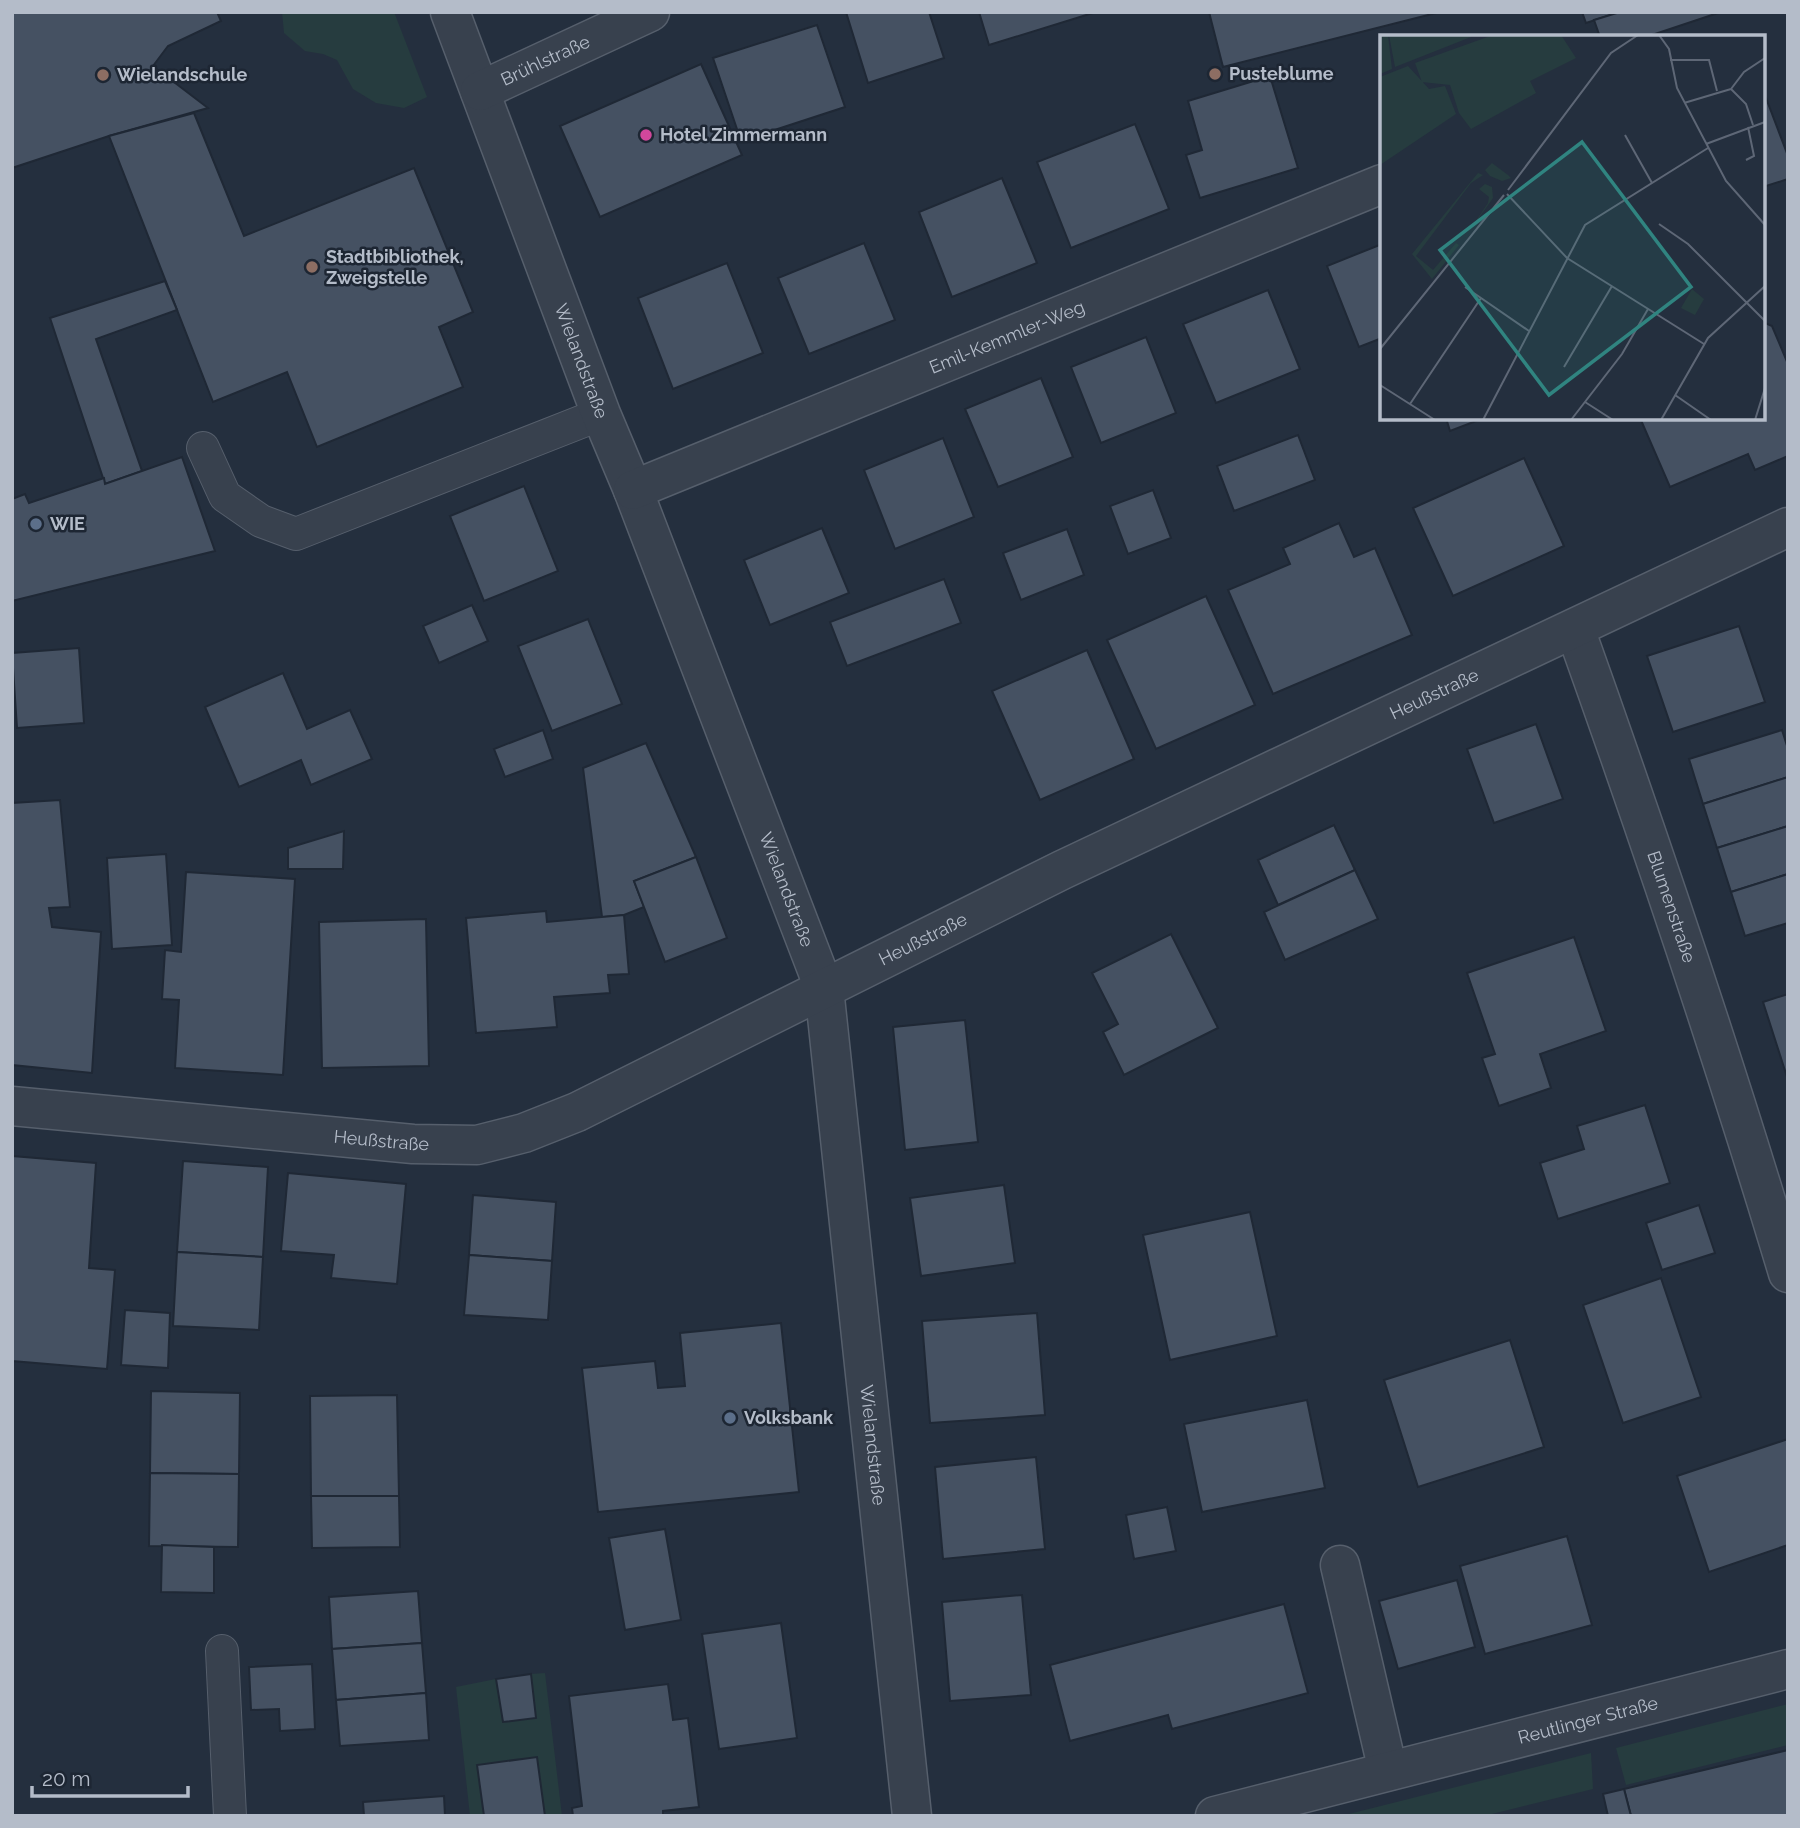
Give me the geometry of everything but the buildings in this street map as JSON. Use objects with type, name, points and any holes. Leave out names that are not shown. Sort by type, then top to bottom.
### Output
[{"type":"street","name":"Wielandstraße","points":[[450,12],[601,414],[633,490],[824,988],[912,1816]]},
{"type":"street","name":"Brühlstraße","points":[[480,91],[650,12]]},
{"type":"street","name":"Emil-Kemmler-Weg","points":[[633,490],[1380,185]]},
{"type":"street","name":"Heußstraße","points":[[12,1106],[413,1144],[477,1145],[524,1133],[577,1112],[1122,841],[1788,527]]},
{"type":"street","name":"Blumenstraße","points":[[1575,629],[1652,850],[1775,1181],[1788,1273]]},
{"type":"street","points":[[1340,1565],[1388,1771]]},
{"type":"street","name":"Reutlinger Straße","points":[[1215,1816],[1788,1669]]},
{"type":"lane","points":[[203,448],[225,496],[261,521],[296,534],[601,414]]},
{"type":"lane","points":[[222,1651],[230,1816]]},
{"type":"green space","points":[[282,12],[394,12],[427,97],[404,108],[376,103],[353,89],[337,60],[305,51],[284,33]]},
{"type":"green space","points":[[545,1673],[562,1816],[545,1816],[477,1765],[484,1816],[470,1816],[456,1687],[496,1679],[503,1722],[536,1718],[531,1674]]},
{"type":"green space","points":[[1788,1704],[1788,1745],[1626,1785],[1616,1748]]},
{"type":"green space","points":[[1591,1753],[1593,1789],[1484,1816],[1341,1816]]},
{"type":"place","name":"Pusteblume","points":[[1215,74]]},
{"type":"place","name":"Wielandschule","points":[[103,75]]},
{"type":"place","name":"Hotel Zimmermann","points":[[646,135]]},
{"type":"place","name":"Stadtbibliothek, Zweigstelle","points":[[312,267]]},
{"type":"place","name":"WIE","points":[[36,524]]},
{"type":"place","name":"Volksbank","points":[[730,1418]]}]
